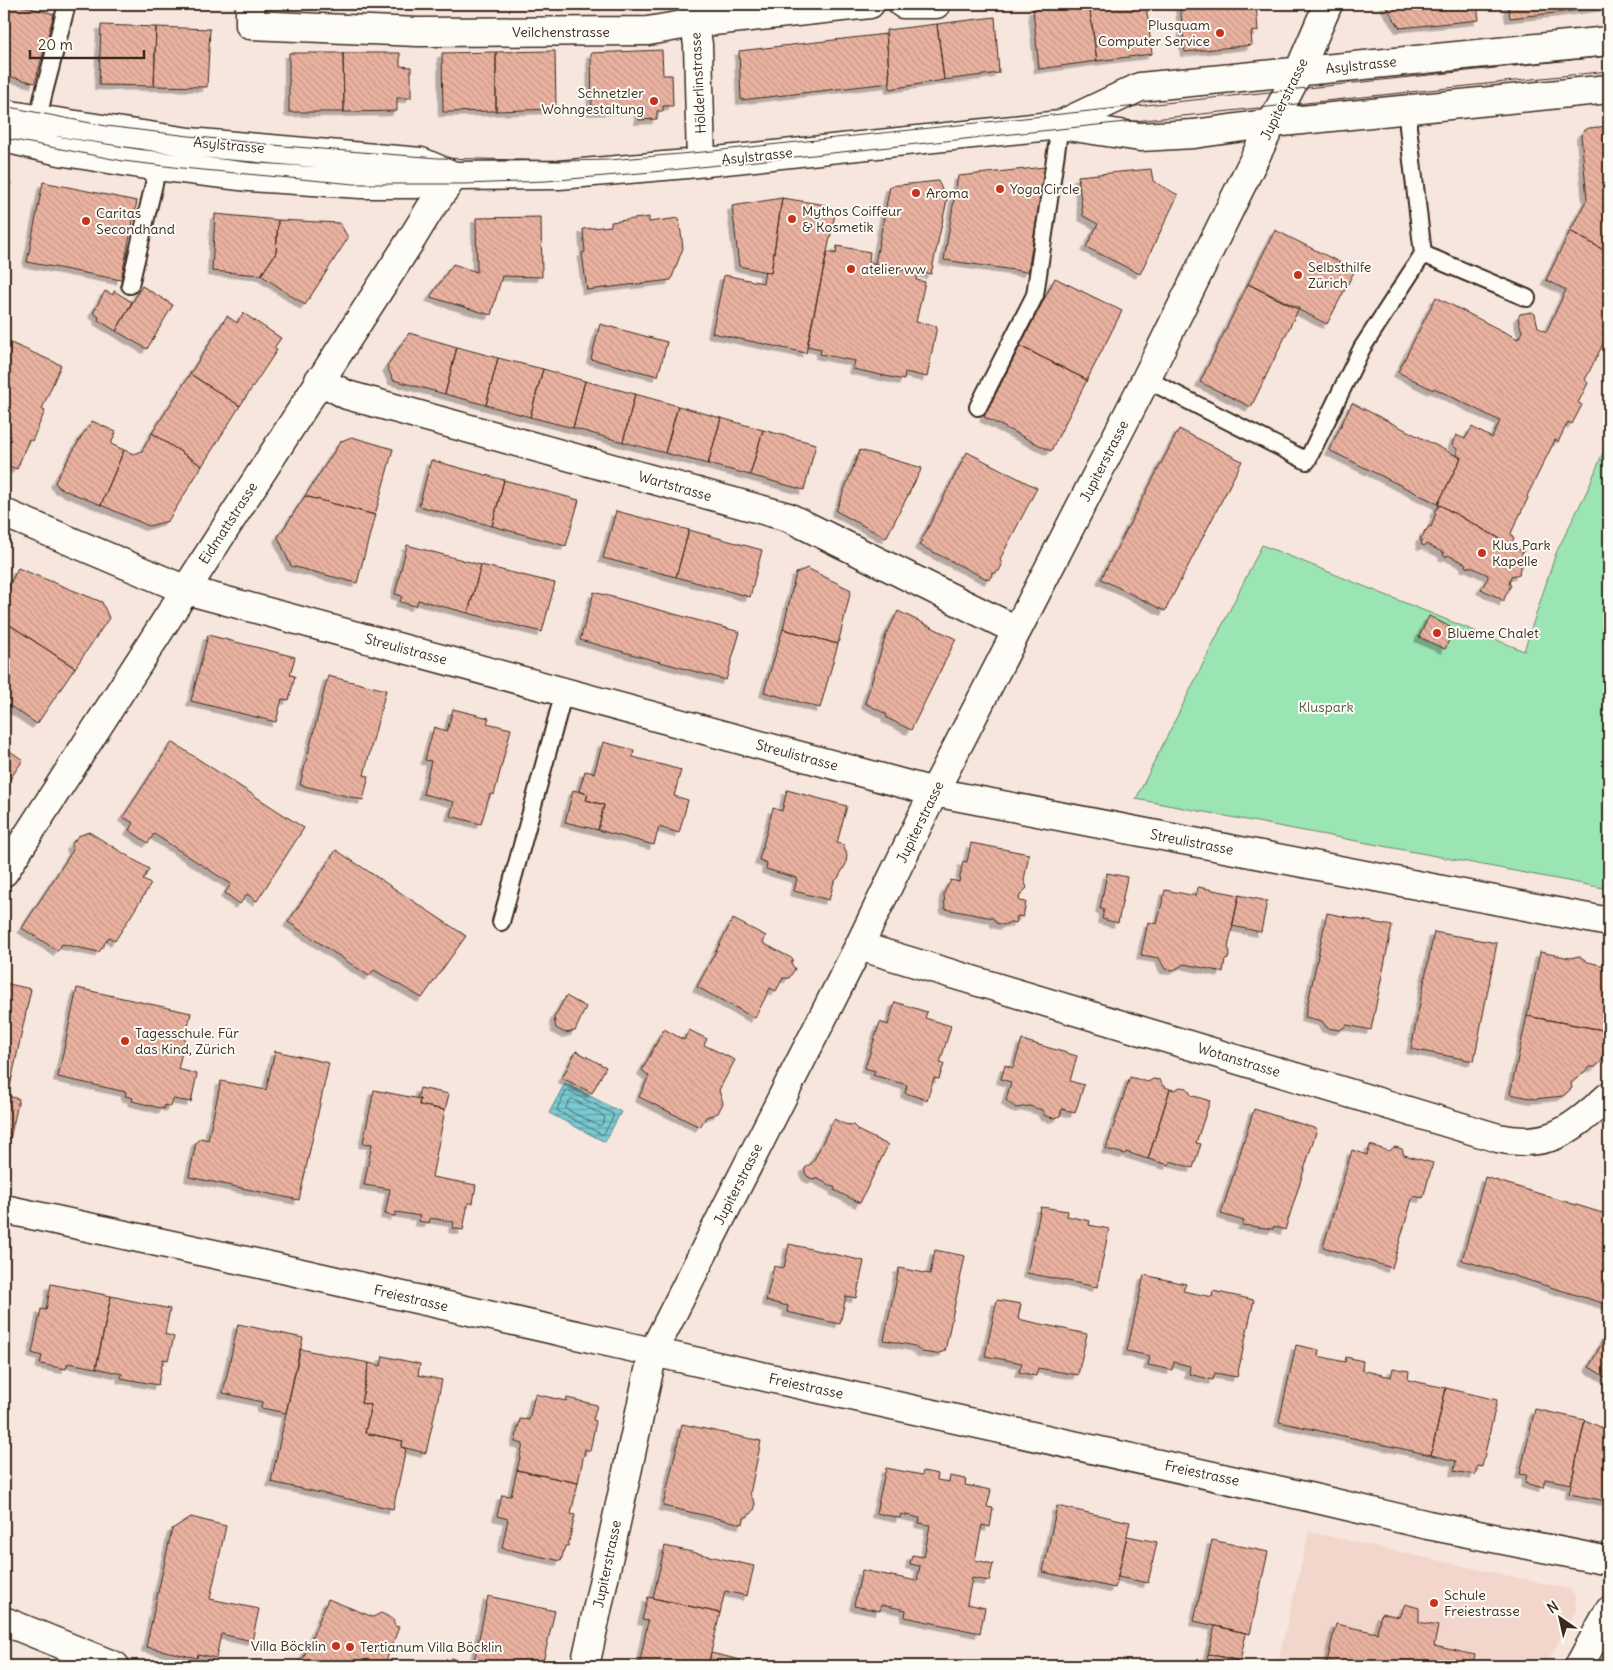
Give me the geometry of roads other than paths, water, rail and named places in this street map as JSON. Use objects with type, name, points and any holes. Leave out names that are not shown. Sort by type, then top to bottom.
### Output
[{"type":"street","name":"Veilchenstrasse","points":[[250,14],[418,32],[648,31],[694,13],[870,4]]},
{"type":"street","points":[[903,4],[936,4]]},
{"type":"street","name":"Jupiterstrasse","points":[[585,1666],[653,1352],[859,946],[1016,630],[1146,380],[1299,71],[1328,4]]},
{"type":"street","name":"Hölderlinstrasse","points":[[694,13],[700,73],[701,162]]},
{"type":"street","name":"Asylstrasse","points":[[1060,125],[1140,87],[1609,41]]},
{"type":"street","name":"Asylstrasse","points":[[4,138],[59,151],[158,167],[249,177],[361,184],[416,184],[454,176],[558,175],[1060,125],[1140,137],[1194,134],[1272,123],[1609,89]]},
{"type":"street","name":"Asylstrasse","points":[[4,114],[189,142],[420,162],[454,176]]},
{"type":"street","name":"Eidmattstrasse","points":[[4,872],[319,380],[430,209],[454,176]]},
{"type":"street","name":"Wartstrasse","points":[[319,380],[346,395],[788,517],[1016,630]]},
{"type":"street","name":"Streulistrasse","points":[[4,513],[186,590],[934,792],[1609,922]]},
{"type":"street","name":"Wotanstrasse","points":[[859,946],[1516,1142],[1535,1141],[1557,1136],[1576,1124],[1609,1096]]},
{"type":"street","name":"Freiestrasse","points":[[4,1208],[1294,1493],[1428,1525],[1609,1561]]},
{"type":"street","points":[[1579,1666],[1609,1611]]},
{"type":"street","points":[[4,1621],[115,1666]]},
{"type":"lane","points":[[38,120],[42,96],[67,4]]},
{"type":"lane","points":[[1146,380],[1307,461],[1362,348],[1423,254],[1408,127],[1408,109]]},
{"type":"lane","points":[[978,407],[1035,295],[1060,125]]},
{"type":"lane","points":[[130,285],[158,167]]},
{"type":"lane","points":[[1423,254],[1527,298]]},
{"type":"lane","points":[[502,922],[564,692]]},
{"type":"water","points":[[565,1083],[621,1112],[605,1142],[549,1113]]},
{"type":"tram line","points":[[4,106],[106,126],[283,146],[438,158],[562,161],[609,160],[703,152],[1609,56]]},
{"type":"tram line","points":[[4,138],[123,161],[354,184],[465,184],[546,181],[652,172],[1609,71]]},
{"type":"place","name":"Plusquam Computer Service","points":[[1220,33]]},
{"type":"place","name":"Schnetzler Wohngestaltung","points":[[654,101]]},
{"type":"place","name":"Yoga Circle","points":[[1000,189]]},
{"type":"place","name":"Aroma","points":[[916,193]]},
{"type":"place","name":"Mythos Coiffeur & Kosmetik","points":[[792,219]]},
{"type":"place","name":"Caritas Secondhand","points":[[86,221]]},
{"type":"place","name":"atelier ww","points":[[851,269]]},
{"type":"place","name":"Selbsthilfe Zürich","points":[[1298,275]]},
{"type":"place","name":"Klus Park Kapelle","points":[[1482,553]]},
{"type":"place","name":"Blueme Chalet","points":[[1437,633]]},
{"type":"place","name":"Tagesschule. Für das Kind, Zürich","points":[[125,1041]]},
{"type":"place","name":"Schule Freiestrasse","points":[[1434,1603]]},
{"type":"place","name":"Villa Böcklin","points":[[336,1646]]},
{"type":"place","name":"Tertianum Villa Böcklin","points":[[350,1647]]},
{"type":"park label","name":"Kluspark","points":[[1326,707]]}]
